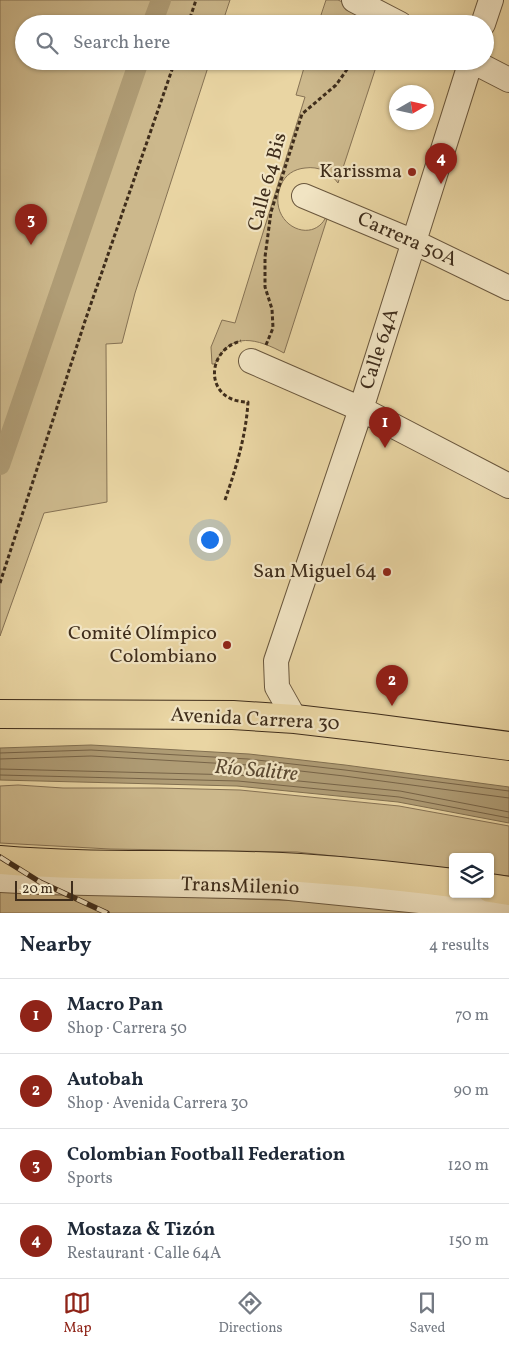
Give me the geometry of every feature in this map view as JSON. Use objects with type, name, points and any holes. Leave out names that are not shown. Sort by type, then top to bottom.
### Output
[{"type":"highway","name":"Avenida Carrera 30","points":[[0,714],[233,715],[295,719],[509,746]]},
{"type":"highway","points":[[0,860],[282,867],[449,883]]},
{"type":"highway","points":[[494,889],[509,891]]},
{"type":"street","points":[[354,0],[383,15]]},
{"type":"street","points":[[486,15],[491,0]]},
{"type":"street","name":"Calle 64A","points":[[295,719],[277,687],[276,661],[361,409],[469,70]]},
{"type":"street","points":[[490,70],[509,80]]},
{"type":"street","name":"Carrera 50A","points":[[304,196],[414,242],[509,288]]},
{"type":"street","points":[[255,350],[361,409],[509,486]]},
{"type":"street","name":"TransMilenio","points":[[0,880],[280,887],[509,910]]},
{"type":"path","points":[[191,15],[196,0]]},
{"type":"path","points":[[0,583],[85,321],[172,70]]},
{"type":"path","name":"Calle 64 Bis","points":[[255,350],[273,328],[272,309],[265,287],[265,257],[271,212],[302,114],[336,85],[347,70]]},
{"type":"path","points":[[225,500],[247,424],[248,402],[238,402],[224,396],[217,386],[214,375],[215,364],[226,349],[238,342],[255,350]]},
{"type":"shaded area","points":[[0,0],[230,0],[225,15],[15,15],[15,70],[207,70],[135,293],[122,343],[106,344],[107,502],[44,513],[0,636]]},
{"type":"shaded area","points":[[326,0],[338,0],[371,15],[321,15]]},
{"type":"shaded area","points":[[303,70],[375,70],[338,183],[324,171],[310,168],[294,171],[287,175],[281,185],[278,199],[279,210],[285,220],[293,227],[302,230],[312,230],[320,225],[328,216],[284,353],[255,341],[245,340],[228,346],[221,353],[215,364],[212,364],[211,347],[222,320],[235,323],[305,97],[296,95]]},
{"type":"shaded area","points":[[0,786],[240,790],[399,806],[509,826],[509,876],[494,874],[494,853],[449,853],[449,869],[297,852],[110,849],[0,843]]},
{"type":"shaded area","points":[[0,890],[329,902],[460,913],[0,913]]},
{"type":"water","name":"Río Salitre","points":[[91,745],[249,754],[509,787],[509,823],[398,802],[237,786],[0,780],[0,748]]},
{"type":"waterway","points":[[155,15],[161,0]]},
{"type":"waterway","points":[[0,465],[136,70]]},
{"type":"railway","points":[[0,857],[40,882],[107,913]]},
{"type":"place","name":"Karissma","points":[[412,172]]},
{"type":"place","name":"Mostaza & Tizón","points":[[441,184]]},
{"type":"place","name":"Colombian Football Federation","points":[[31,245]]},
{"type":"place","name":"Macro Pan","points":[[385,448]]},
{"type":"place","name":"San Miguel 64","points":[[387,572]]},
{"type":"place","name":"Comité Olímpico Colombiano","points":[[227,645]]},
{"type":"place","name":"Autobah","points":[[392,706]]}]
